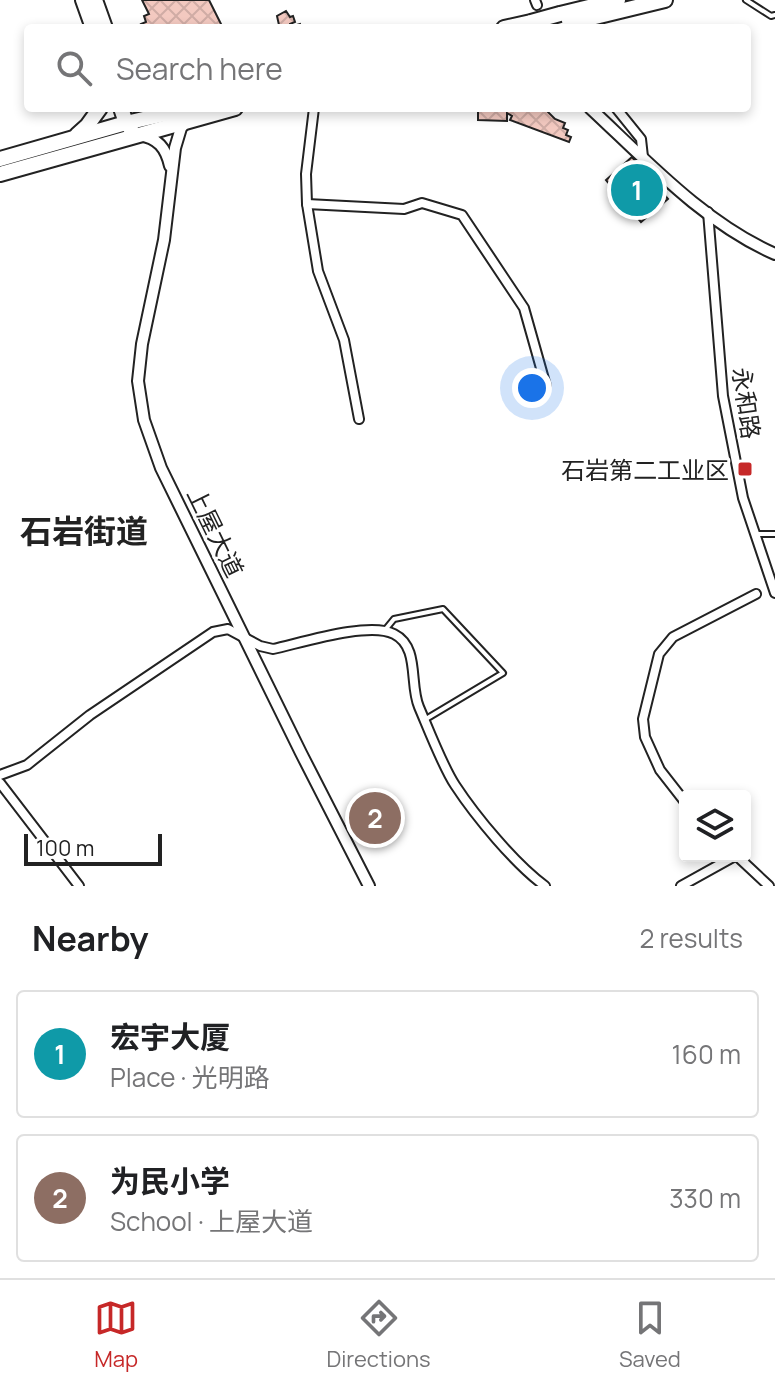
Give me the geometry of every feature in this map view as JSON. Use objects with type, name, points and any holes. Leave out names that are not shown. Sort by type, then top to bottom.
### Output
[{"type":"main road","points":[[83,0],[92,24]]},
{"type":"main road","points":[[95,0],[104,24]]},
{"type":"main road","points":[[558,22],[618,0]]},
{"type":"main road","points":[[522,24],[558,22],[665,0]]},
{"type":"main road","points":[[72,138],[87,126],[97,112]]},
{"type":"main road","points":[[0,159],[134,122],[208,112]]},
{"type":"main road","points":[[0,174],[134,122]]},
{"type":"street","points":[[314,112],[306,174],[307,204],[318,271],[344,340],[359,419]]},
{"type":"street","points":[[594,112],[708,212],[756,245],[775,254]]},
{"type":"street","points":[[619,112],[641,139],[643,157]]},
{"type":"street","name":"上屋大道","points":[[188,115],[181,128],[171,172],[164,240],[142,344],[139,398],[151,445],[369,886]]},
{"type":"street","points":[[134,122],[164,148],[171,172]]},
{"type":"street","points":[[307,204],[404,209],[422,203],[462,215],[524,308],[546,386]]},
{"type":"street","name":"永和路","points":[[708,212],[723,396],[743,498],[775,593]]},
{"type":"street","points":[[679,794],[660,770],[645,737],[643,719],[659,654],[673,637],[756,594]]},
{"type":"street","points":[[0,775],[27,765],[90,715],[213,632],[228,629],[273,649],[362,631],[385,630],[398,636],[409,650],[417,704],[454,784],[524,871],[545,886]]},
{"type":"street","points":[[0,783],[79,886]]},
{"type":"street","points":[[681,886],[725,862]]},
{"type":"street","points":[[743,862],[769,886]]},
{"type":"lane","points":[[746,0],[771,16],[775,15]]},
{"type":"lane","points":[[754,533],[775,534]]},
{"type":"lane","points":[[385,630],[394,619],[443,609],[503,673],[426,719]]},
{"type":"building","points":[[142,0],[209,0],[221,24],[141,24],[146,22],[144,16],[149,14]]},
{"type":"building","points":[[286,11],[295,22],[279,24],[277,16]]},
{"type":"building","points":[[478,112],[548,112],[565,123],[563,128],[568,130],[566,135],[571,137],[569,142],[510,120],[512,116],[507,113],[507,121],[478,120]]},
{"type":"building","points":[[632,157],[668,199],[641,222],[606,180]]},
{"type":"place","name":"宏宇大厦","points":[[637,190]]},
{"type":"place","name":"石岩第二工业区","points":[[745,469]]},
{"type":"place","name":"为民小学","points":[[375,818]]},
{"type":"district","name":"石岩街道","points":[[84,531]]}]
